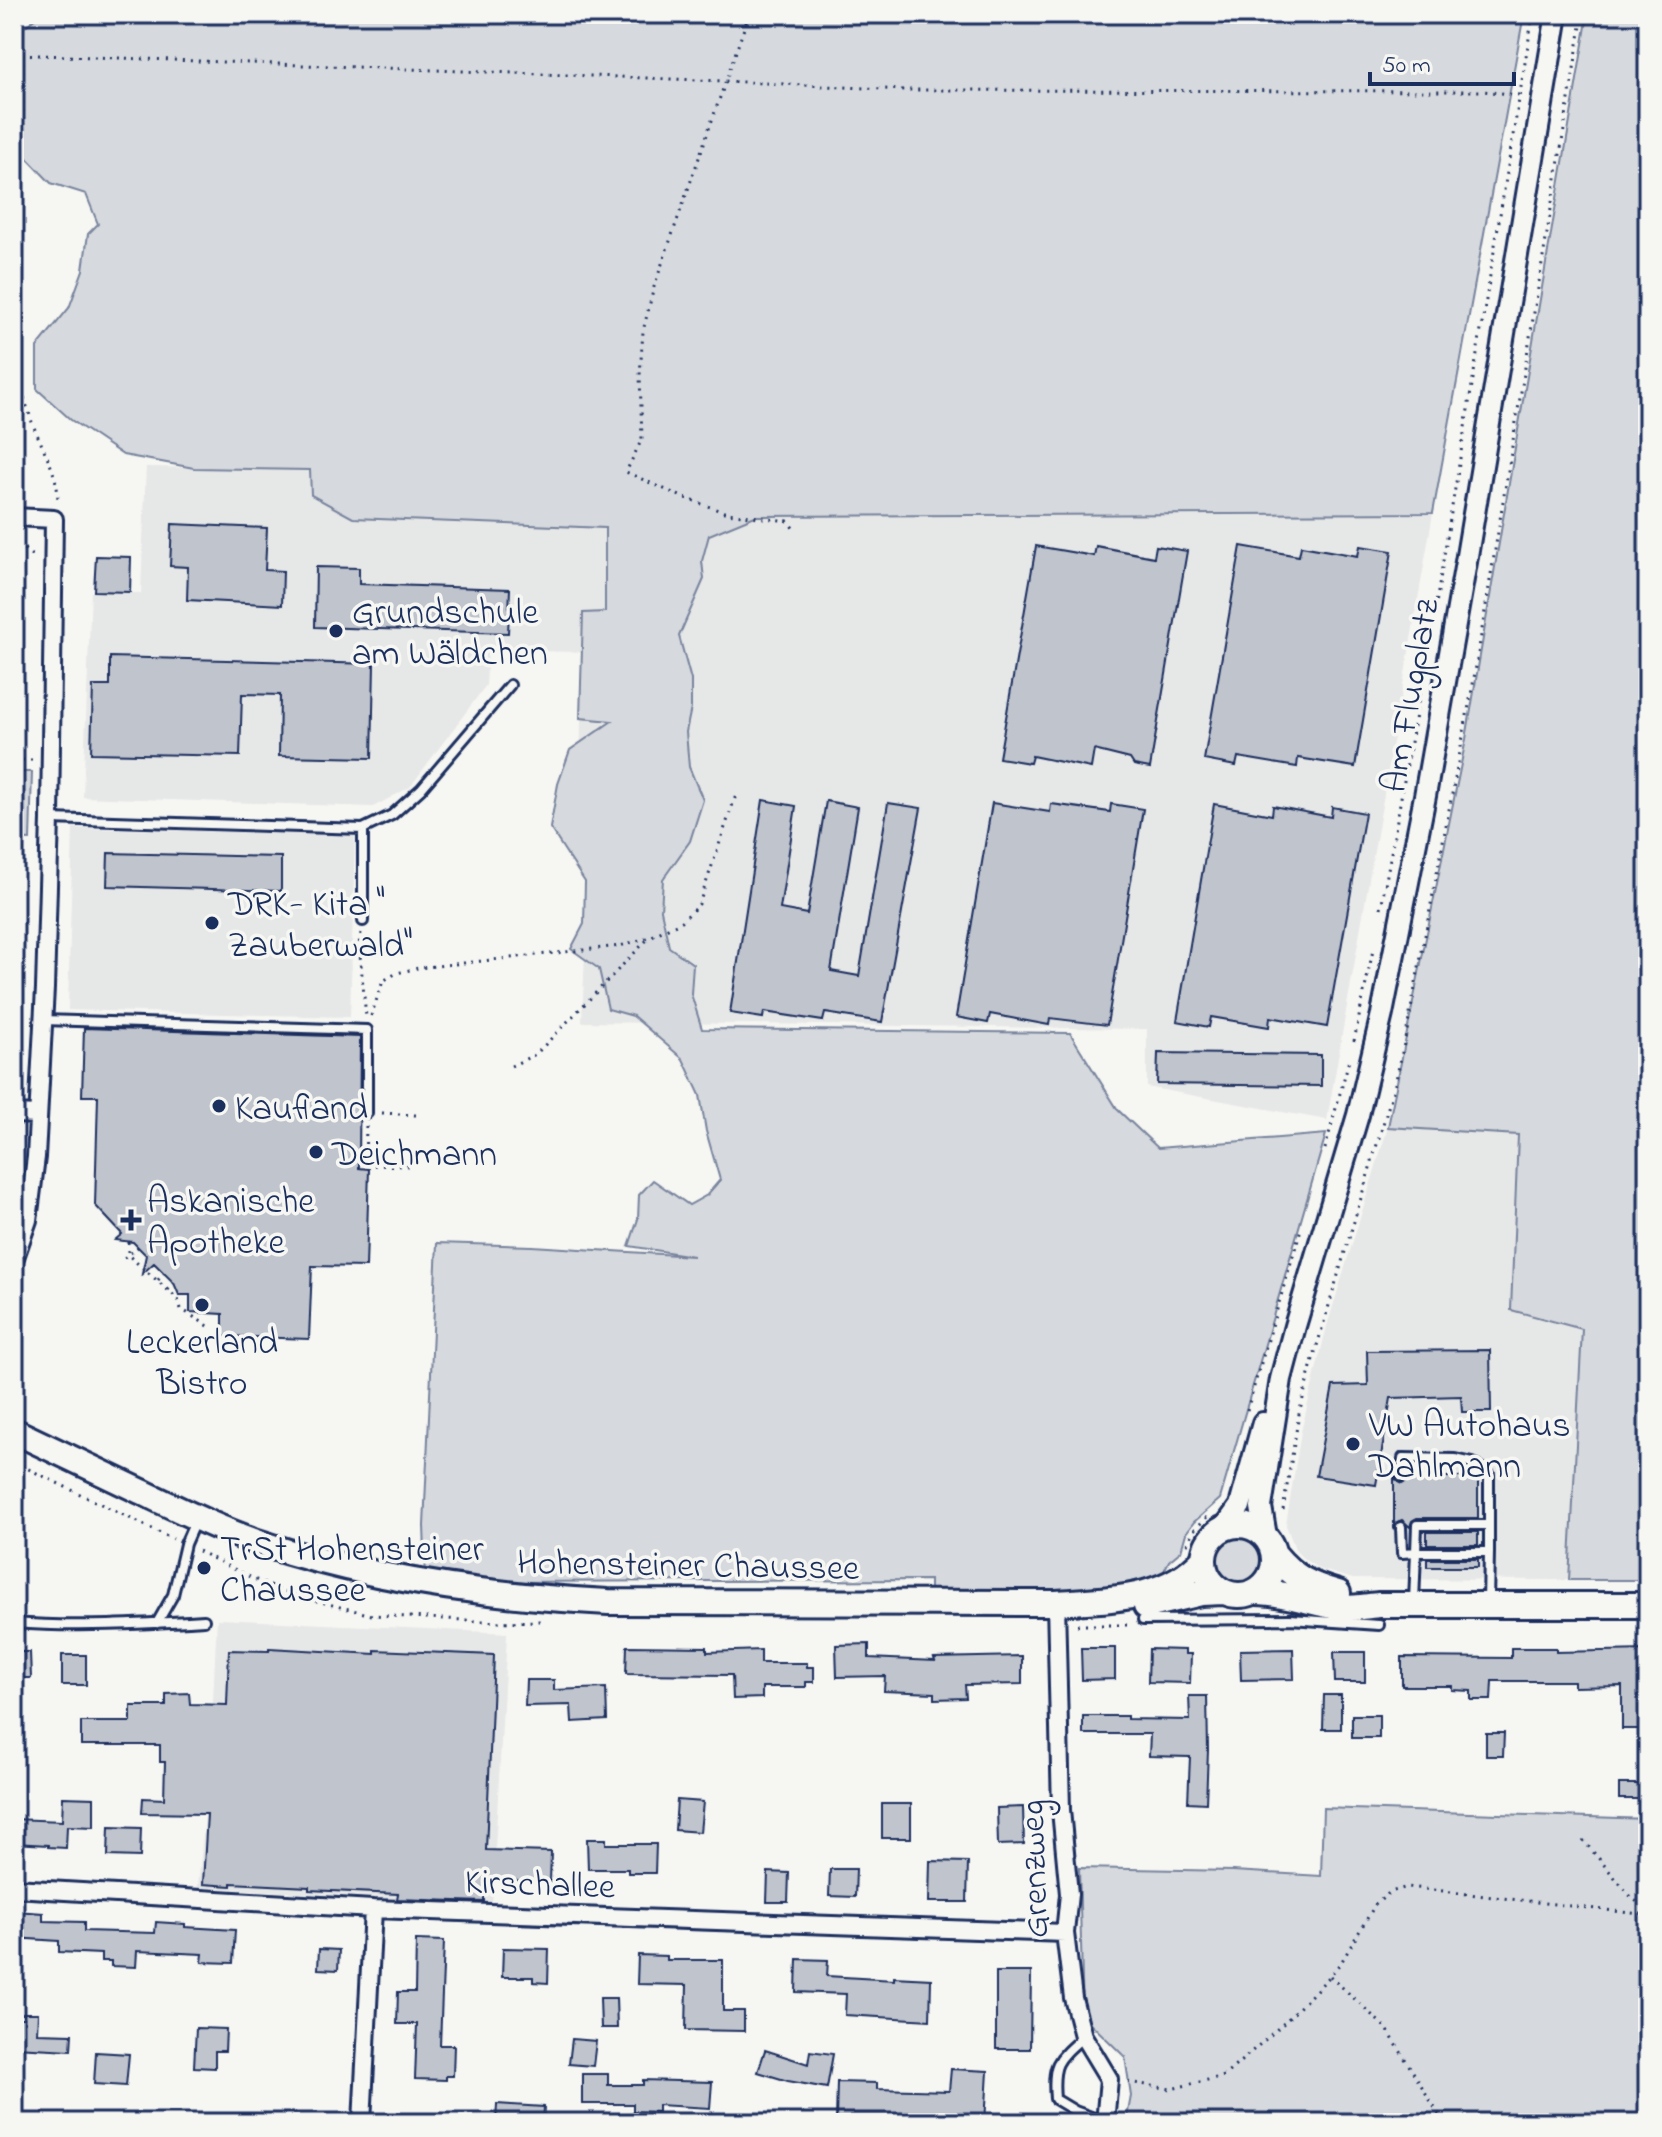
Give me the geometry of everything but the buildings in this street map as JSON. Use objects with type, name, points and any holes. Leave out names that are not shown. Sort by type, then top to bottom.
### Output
[{"type":"main road","name":"Hohensteiner Chaussee","points":[[14,1431],[196,1518],[256,1542],[379,1576],[520,1597],[608,1602],[1056,1603],[1141,1594],[1185,1576],[1194,1556]]},
{"type":"main road","points":[[1379,1615],[1292,1574],[1258,1530],[1248,1526],[1217,1521],[1215,1533],[1194,1556],[1214,1585],[1223,1592],[1234,1595],[1256,1592],[1287,1594],[1379,1615],[1414,1605],[1648,1605]]},
{"type":"main road","points":[[1256,1592],[1271,1576],[1270,1546]]},
{"type":"main road","name":"Hohensteiner Chaussee","points":[[1056,1603],[1136,1607],[1201,1593],[1223,1592]]},
{"type":"street","name":"Am Flugplatz","points":[[1217,1521],[1240,1506],[1263,1422],[1281,1379],[1358,1115],[1385,999],[1466,562],[1557,14]]},
{"type":"street","points":[[14,517],[54,519],[50,819],[36,1157],[28,1220],[14,1260]]},
{"type":"street","points":[[14,1114],[38,1115]]},
{"type":"street","name":"Am Flugplatz","points":[[1270,1546],[1261,1507],[1281,1379]]},
{"type":"street","name":"Grenzweg","points":[[1056,1603],[1061,1810],[1069,1894],[1065,1933],[1073,1998],[1083,2036],[1109,2079]]},
{"type":"street","name":"Kirschallee","points":[[14,1888],[373,1909],[1065,1933]]},
{"type":"street","points":[[362,2123],[373,1909]]},
{"type":"street","points":[[1105,2123],[1109,2079]]},
{"type":"lane","points":[[50,819],[363,829],[392,815],[421,789],[510,685]]},
{"type":"lane","points":[[363,829],[363,921]]},
{"type":"lane","points":[[43,1020],[367,1030],[367,1113]]},
{"type":"lane","points":[[1402,1477],[1403,1458],[1445,1458],[1473,1463],[1489,1474],[1488,1604]]},
{"type":"lane","points":[[157,1623],[173,1595],[185,1544],[196,1518]]},
{"type":"lane","points":[[1414,1605],[1417,1525],[1489,1525]]},
{"type":"lane","points":[[1401,1527],[1402,1553],[1489,1552]]},
{"type":"lane","points":[[1143,1620],[1379,1615]]},
{"type":"lane","points":[[14,1623],[48,1626],[204,1620]]},
{"type":"lane","points":[[1083,2036],[1061,2056],[1052,2074],[1055,2099],[1105,2123]]},
{"type":"path","points":[[23,14],[22,391],[59,495],[54,519]]},
{"type":"path","points":[[749,14],[654,287],[643,331],[640,375],[642,439],[626,472],[727,513],[788,521],[796,532]]},
{"type":"path","points":[[1379,918],[1436,604],[1533,14]]},
{"type":"path","points":[[1284,1503],[1299,1414],[1395,1084],[1407,1030],[1473,684],[1583,14]]},
{"type":"path","points":[[14,54],[904,90],[1482,91],[1521,95]]},
{"type":"path","points":[[367,1030],[383,981],[397,973],[418,968],[620,946],[650,937],[682,921],[699,904],[736,795]]},
{"type":"path","points":[[14,824],[23,838]]},
{"type":"path","points":[[363,921],[359,944],[367,1030]]},
{"type":"path","points":[[511,1066],[536,1054],[650,937]]},
{"type":"path","points":[[1325,1151],[1352,1049],[1373,948]]},
{"type":"path","points":[[414,1166],[365,1165],[367,1113],[416,1115]]},
{"type":"path","points":[[1245,1417],[1303,1225]]},
{"type":"path","points":[[126,1257],[128,1242]]},
{"type":"path","points":[[126,1257],[138,1247]]},
{"type":"path","points":[[126,1257],[151,1273],[178,1299],[181,1309],[210,1327]]},
{"type":"path","points":[[158,1280],[164,1273]]},
{"type":"path","points":[[168,1290],[174,1283]]},
{"type":"path","points":[[1194,1556],[1193,1531],[1217,1521]]},
{"type":"path","points":[[1583,1840],[1633,1899],[1648,1909]]},
{"type":"path","points":[[1109,2079],[1171,2089],[1224,2076],[1284,2023],[1330,1976],[1375,1905],[1390,1892],[1408,1887],[1648,1915]]},
{"type":"path","points":[[1330,1976],[1387,2029],[1444,2123]]},
{"type":"shaded area","points":[[41,14],[1524,14],[1433,513],[755,516],[709,535],[702,561],[704,579],[679,636],[691,680],[691,708],[686,732],[689,767],[703,800],[690,841],[663,879],[661,910],[669,947],[693,964],[691,994],[702,1029],[1070,1033],[1118,1110],[1158,1148],[1326,1134],[1220,1499],[1186,1533],[1181,1551],[1169,1561],[1164,1571],[1168,1579],[1124,1592],[930,1593],[930,1580],[497,1582],[426,1578],[424,1526],[437,1243],[693,1256],[629,1246],[638,1219],[639,1195],[653,1180],[689,1205],[707,1195],[720,1180],[706,1131],[700,1095],[683,1059],[633,1016],[608,1009],[599,969],[571,949],[584,924],[585,882],[550,828],[558,784],[570,750],[612,721],[580,718],[583,613],[605,612],[605,528],[353,518],[311,495],[310,470],[194,468],[123,455],[71,420],[37,389],[37,347],[69,308],[83,270],[88,234],[98,224],[86,194],[51,183],[24,155],[14,122],[14,35]]},
{"type":"shaded area","points":[[1588,14],[1648,14],[1648,1580],[1569,1580],[1582,1329],[1511,1310],[1518,1135],[1388,1127],[1466,739]]},
{"type":"shaded area","points":[[146,467],[311,470],[353,518],[605,528],[605,612],[617,492],[1433,513],[1327,1120],[1147,1087],[1147,1029],[582,1022],[589,863],[579,861],[582,652],[488,650],[486,685],[410,787],[373,807],[83,797],[91,592],[141,593]]},
{"type":"shaded area","points":[[14,772],[32,772],[30,840],[14,839]]},
{"type":"shaded area","name":"DRK- Kita \" Zauberwald\"","points":[[73,828],[355,835],[350,1017],[68,1010]]},
{"type":"shaded area","points":[[1388,1127],[1518,1135],[1511,1310],[1582,1328],[1569,1580],[1353,1579],[1319,1569],[1296,1551],[1286,1525],[1301,1432],[1327,1326]]},
{"type":"shaded area","points":[[1239,1539],[1255,1545],[1261,1561],[1255,1577],[1239,1583],[1223,1577],[1217,1561],[1223,1545]]},
{"type":"shaded area","points":[[217,1619],[507,1633],[492,1904],[198,1887],[210,1764]]},
{"type":"shaded area","points":[[1323,1808],[1648,1819],[1648,2123],[1126,2123],[1131,2096],[1125,2057],[1083,2016],[1079,1868],[1321,1876]]},
{"type":"place","name":"Grundschule am Wäldchen","points":[[336,631]]},
{"type":"place","name":"DRK- Kita \" Zauberwald\"","points":[[212,923]]},
{"type":"place","name":"Kaufland","points":[[219,1106]]},
{"type":"place","name":"Deichmann","points":[[316,1152]]},
{"type":"place","name":"Askanische Apotheke","points":[[131,1220]]},
{"type":"place","name":"Leckerland Bistro","points":[[202,1305]]},
{"type":"place","name":"VW Autohaus Dahlmann","points":[[1353,1444]]},
{"type":"place","name":"TrSt Hohensteiner Chaussee","points":[[204,1568]]}]
